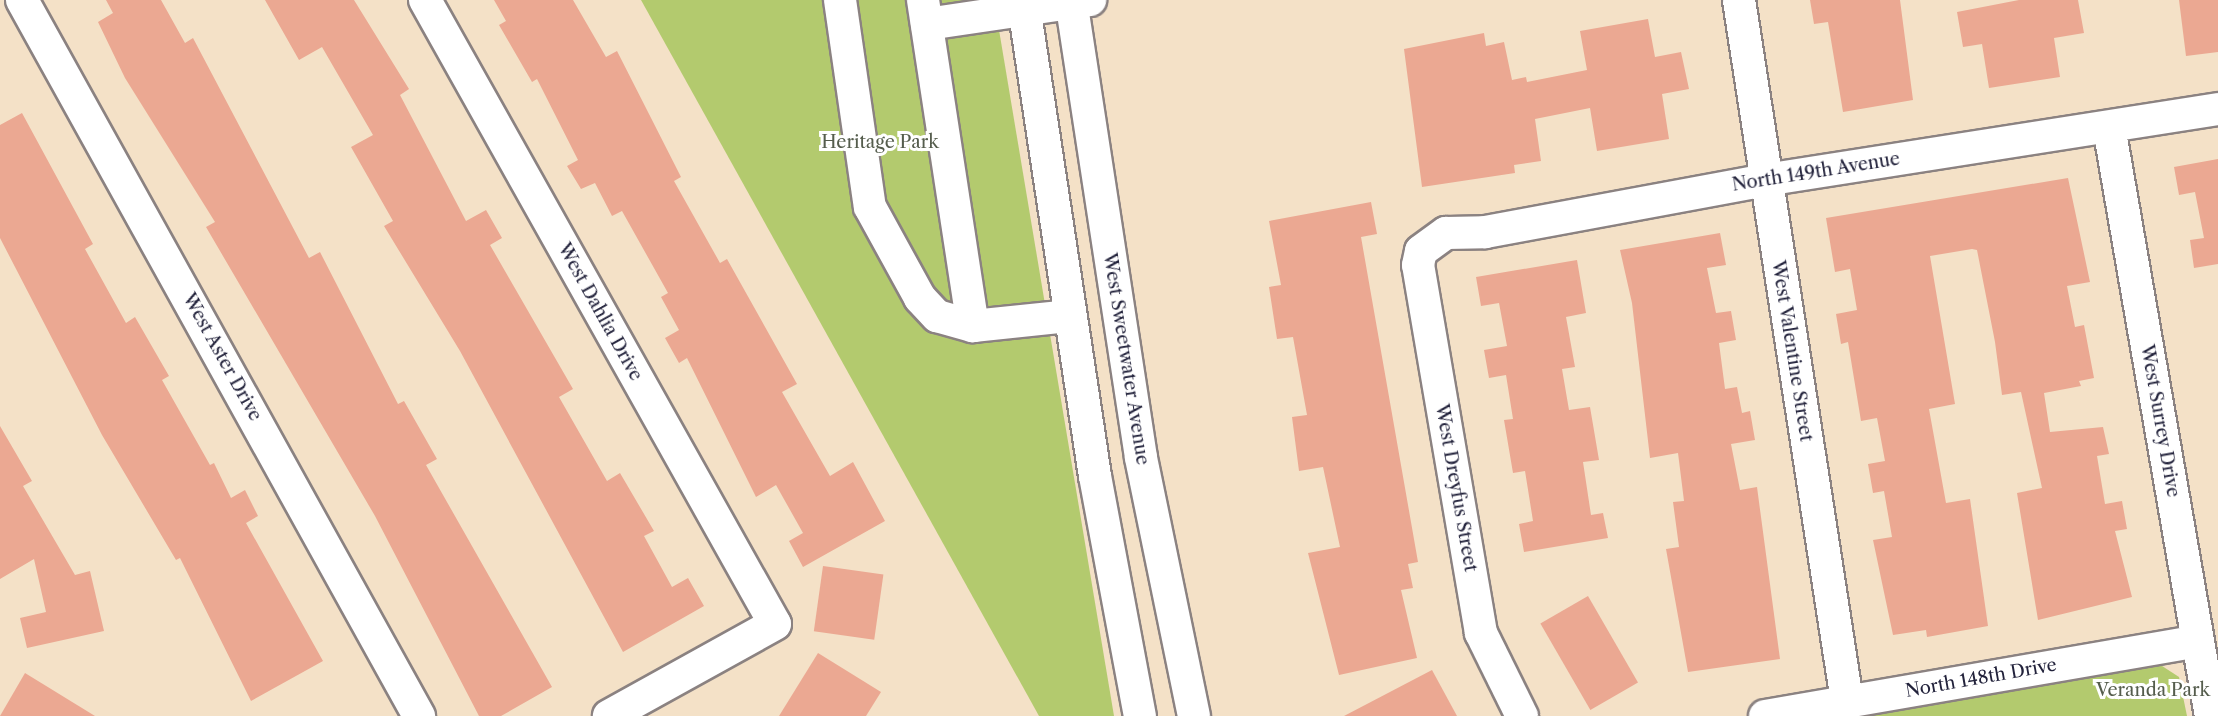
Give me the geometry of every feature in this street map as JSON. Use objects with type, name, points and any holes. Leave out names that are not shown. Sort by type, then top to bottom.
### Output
[{"type":"street","name":"West Aster Drive","points":[[22,0],[418,716]]},
{"type":"street","name":"West Dahlia Drive","points":[[425,0],[775,624],[609,716]]},
{"type":"street","points":[[840,0],[870,207],[920,298],[937,316],[973,326],[1070,316]]},
{"type":"street","name":"West Valentine Street","points":[[1739,0],[1847,701]]},
{"type":"street","points":[[973,326],[925,12],[1077,1]]},
{"type":"street","name":"West Sweetwater Avenue","points":[[1077,1],[1141,459],[1194,716]]},
{"type":"street","points":[[1024,5],[1070,316],[1140,716]]},
{"type":"street","name":"North 149th Avenue","points":[[1421,250],[1446,233],[1485,232],[1765,180],[2218,109]]},
{"type":"street","name":"West Surrey Drive","points":[[2109,127],[2211,716]]},
{"type":"street","name":"West Dreyfus Street","points":[[1421,250],[1418,265],[1481,633],[1522,716]]},
{"type":"street","name":"North 148th Drive","points":[[1765,716],[2198,641]]},
{"type":"green space","name":"Heritage Park","points":[[641,0],[994,0],[1114,716],[1039,716]]},
{"type":"green space","name":"Veranda Park","points":[[2159,664],[2179,677],[2187,716],[1859,716]]},
{"type":"building","points":[[106,0],[161,0],[185,43],[193,38],[309,258],[320,252],[398,404],[404,401],[437,459],[426,465],[552,687],[501,716],[479,716],[375,516],[206,227],[215,222],[125,78],[98,22],[113,13]]},
{"type":"building","points":[[265,0],[354,0],[409,89],[400,95],[466,221],[486,210],[502,238],[490,245],[573,389],[559,397],[607,481],[620,473],[654,531],[644,536],[672,587],[688,578],[704,606],[623,652],[460,351],[384,226],[393,221],[351,147],[373,135],[322,47],[299,60]]},
{"type":"building","points":[[494,0],[573,0],[606,57],[617,51],[681,177],[674,181],[720,263],[727,259],[797,384],[782,392],[830,476],[853,462],[885,521],[803,567],[789,541],[803,533],[776,485],[756,497],[687,358],[679,363],[665,338],[679,330],[661,297],[668,293],[622,211],[612,216],[595,183],[581,189],[567,166],[578,160],[537,79],[532,82],[499,25],[506,21]]},
{"type":"building","points":[[1810,0],[1900,0],[1913,100],[1843,112],[1828,22],[1814,24]]},
{"type":"building","points":[[2019,0],[2078,0],[2084,33],[2054,38],[2060,77],[1989,88],[1982,44],[1963,47],[1957,12]]},
{"type":"building","points":[[2179,0],[2218,0],[2218,52],[2186,56]]},
{"type":"building","points":[[1648,19],[1655,57],[1681,52],[1689,89],[1662,94],[1669,139],[1597,151],[1590,108],[1535,119],[1541,161],[1514,165],[1515,173],[1422,187],[1404,49],[1484,33],[1486,46],[1504,42],[1512,80],[1526,77],[1527,82],[1587,70],[1580,31]]},
{"type":"building","points":[[22,113],[93,244],[85,249],[126,323],[135,317],[169,376],[162,380],[210,465],[214,463],[231,498],[245,490],[258,516],[246,523],[323,661],[251,701],[180,558],[176,560],[102,435],[0,238],[0,125]]},
{"type":"building","points":[[2218,159],[2218,264],[2194,268],[2190,240],[2204,238],[2195,192],[2179,195],[2174,167]]},
{"type":"building","points":[[2068,178],[2090,282],[2067,286],[2075,327],[2084,325],[2094,378],[2079,381],[2081,386],[2044,393],[2050,432],[2103,427],[2109,454],[2097,456],[2105,504],[2122,501],[2127,529],[2115,531],[2132,597],[2038,620],[2017,493],[2042,488],[2021,392],[2002,395],[1995,342],[1977,250],[1972,249],[1930,256],[1955,404],[1929,409],[1946,503],[1970,499],[1988,626],[1927,637],[1926,630],[1893,635],[1873,540],[1892,537],[1884,491],[1873,493],[1868,464],[1885,461],[1877,418],[1861,421],[1848,342],[1841,344],[1836,314],[1857,310],[1850,269],[1835,272],[1826,218]]},
{"type":"building","points":[[1371,202],[1377,234],[1361,237],[1418,562],[1408,564],[1413,588],[1401,590],[1417,658],[1339,675],[1308,553],[1340,547],[1323,467],[1299,471],[1292,417],[1307,415],[1293,337],[1277,339],[1269,287],[1281,285],[1269,221]]},
{"type":"building","points":[[1720,233],[1726,265],[1707,268],[1716,313],[1731,311],[1736,340],[1719,343],[1725,389],[1737,387],[1742,413],[1750,411],[1755,440],[1731,444],[1740,490],[1757,487],[1780,659],[1688,672],[1666,549],[1679,547],[1673,502],[1684,501],[1678,453],[1650,458],[1632,303],[1620,250]]},
{"type":"building","points":[[1577,260],[1586,313],[1566,317],[1575,367],[1562,369],[1569,410],[1590,407],[1599,460],[1583,462],[1591,515],[1603,513],[1608,538],[1524,552],[1519,524],[1533,521],[1525,471],[1513,473],[1504,420],[1513,419],[1506,375],[1489,378],[1484,350],[1507,346],[1499,303],[1481,306],[1476,277]]},
{"type":"building","points":[[0,426],[32,481],[23,486],[75,575],[90,571],[104,631],[27,648],[20,618],[46,612],[34,559],[0,579]]},
{"type":"building","points":[[823,566],[883,574],[874,640],[814,631]]},
{"type":"building","points":[[1588,596],[1638,683],[1590,710],[1540,624]]},
{"type":"building","points":[[818,653],[881,692],[866,716],[779,716]]},
{"type":"building","points":[[1432,670],[1457,716],[1344,716]]},
{"type":"building","points":[[25,673],[95,716],[0,716]]}]
